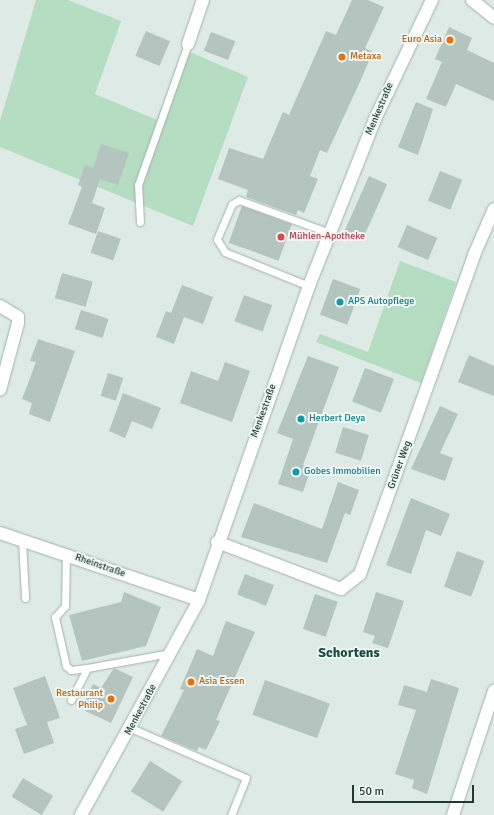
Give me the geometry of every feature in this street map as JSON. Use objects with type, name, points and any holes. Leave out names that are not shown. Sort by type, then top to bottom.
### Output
[{"type":"street","points":[[188,44],[203,0]]},
{"type":"street","name":"Menkestraße","points":[[81,815],[131,728],[199,600],[217,542],[309,286],[375,120],[432,0]]},
{"type":"street","points":[[472,0],[494,18]]},
{"type":"street","name":"Grüner Weg","points":[[217,542],[341,589],[360,574],[474,255],[494,209]]},
{"type":"street","points":[[0,306],[18,317],[0,390]]},
{"type":"street","name":"Rheinstraße","points":[[0,533],[199,600]]},
{"type":"street","points":[[453,815],[494,691]]},
{"type":"lane","points":[[140,222],[138,185],[188,44]]},
{"type":"lane","points":[[309,286],[225,252],[217,239],[232,204],[239,200],[330,233]]},
{"type":"lane","points":[[22,540],[25,598]]},
{"type":"lane","points":[[66,554],[65,606],[55,617],[66,666],[71,670],[171,653]]},
{"type":"lane","points":[[71,700],[87,668]]},
{"type":"lane","points":[[131,728],[246,778],[231,815]]},
{"type":"green space","points":[[36,0],[68,0],[121,21],[95,94],[157,120],[183,49],[248,77],[193,226],[0,147],[0,121]]},
{"type":"green space","points":[[400,261],[456,282],[421,383],[316,342],[320,334],[368,352]]},
{"type":"building","points":[[352,0],[368,0],[384,7],[365,48],[373,52],[359,84],[327,153],[320,150],[310,176],[318,179],[304,213],[298,210],[296,215],[246,197],[248,190],[218,179],[229,148],[263,159],[283,112],[289,115],[326,31],[336,35]]},
{"type":"building","points":[[449,27],[472,38],[467,50],[494,63],[494,101],[456,84],[446,107],[426,99],[442,62],[435,59]]},
{"type":"building","points":[[146,31],[170,41],[159,66],[135,56]]},
{"type":"building","points":[[211,32],[235,41],[228,60],[204,51]]},
{"type":"building","points":[[416,102],[433,109],[418,155],[398,147]]},
{"type":"building","points":[[101,144],[129,153],[118,185],[100,179],[92,203],[105,208],[96,234],[68,224],[82,187],[78,185],[85,165],[93,168]]},
{"type":"building","points":[[440,171],[462,180],[450,210],[428,201]]},
{"type":"building","points":[[369,176],[387,184],[363,239],[345,231]]},
{"type":"building","points":[[242,206],[292,224],[278,261],[229,243]]},
{"type":"building","points":[[407,225],[437,238],[428,260],[398,247]]},
{"type":"building","points":[[98,231],[121,239],[113,261],[91,253]]},
{"type":"building","points":[[62,273],[93,282],[86,307],[55,298]]},
{"type":"building","name":"APS Autopflege","points":[[333,279],[360,289],[347,325],[320,315]]},
{"type":"building","points":[[182,285],[213,297],[203,324],[184,317],[174,344],[156,337],[166,311],[171,313]]},
{"type":"building","points":[[244,295],[272,305],[263,332],[234,321]]},
{"type":"building","points":[[81,310],[109,319],[102,338],[75,329]]},
{"type":"building","points":[[38,339],[75,351],[50,422],[29,414],[32,403],[22,399],[36,362],[30,361]]},
{"type":"building","points":[[469,355],[494,366],[494,396],[458,382]]},
{"type":"building","points":[[308,356],[339,367],[303,465],[311,468],[303,492],[278,484],[293,439],[277,433]]},
{"type":"building","points":[[225,362],[250,371],[232,422],[180,403],[191,371],[218,381]]},
{"type":"building","points":[[365,368],[394,379],[381,413],[352,402]]},
{"type":"building","points":[[108,373],[123,378],[116,401],[101,396]]},
{"type":"building","points":[[123,393],[161,408],[152,429],[132,421],[125,438],[109,431]]},
{"type":"building","points":[[440,406],[458,414],[440,453],[453,458],[445,481],[411,469]]},
{"type":"building","points":[[343,427],[369,435],[361,461],[335,453]]},
{"type":"building","points":[[338,482],[359,490],[350,515],[345,513],[327,563],[241,537],[254,503],[322,529]]},
{"type":"building","points":[[411,498],[450,514],[441,536],[426,530],[411,574],[386,565]]},
{"type":"building","points":[[457,551],[484,561],[471,597],[444,587]]},
{"type":"building","points":[[245,574],[274,585],[266,606],[237,595]]},
{"type":"building","points":[[124,592],[161,607],[146,646],[82,661],[69,615],[121,602]]},
{"type":"building","points":[[376,592],[404,601],[388,648],[372,643],[375,636],[363,632]]},
{"type":"building","points":[[315,594],[338,602],[326,637],[303,629]]},
{"type":"building","points":[[226,621],[255,632],[216,720],[220,721],[206,750],[199,747],[197,751],[161,736],[184,690],[180,689],[197,649],[213,656]]},
{"type":"building","points":[[114,668],[133,677],[111,723],[81,709],[93,684],[101,688]]},
{"type":"building","points":[[45,676],[60,718],[47,722],[54,743],[24,754],[15,729],[27,725],[13,688]]},
{"type":"building","points":[[431,679],[459,688],[427,794],[412,788],[414,780],[395,774],[416,710],[398,705],[404,685],[427,692]]},
{"type":"building","points":[[265,680],[330,704],[317,738],[252,715]]},
{"type":"building","points":[[150,761],[182,781],[163,812],[131,792]]},
{"type":"building","points":[[23,778],[53,796],[42,815],[12,797]]},
{"type":"place","name":"Euro Asia","points":[[450,40]]},
{"type":"place","name":"Metaxa","points":[[342,57]]},
{"type":"place","name":"Mühlen-Apotheke","points":[[281,237]]},
{"type":"place","name":"APS Autopflege","points":[[340,302]]},
{"type":"place","name":"Herbert Deya","points":[[301,419]]},
{"type":"place","name":"Gobes Immobilien","points":[[296,472]]},
{"type":"place","name":"Asia Essen","points":[[191,682]]},
{"type":"place","name":"Restaurant Philip","points":[[111,699]]},
{"type":"district","name":"Schortens","points":[[349,653]]}]
